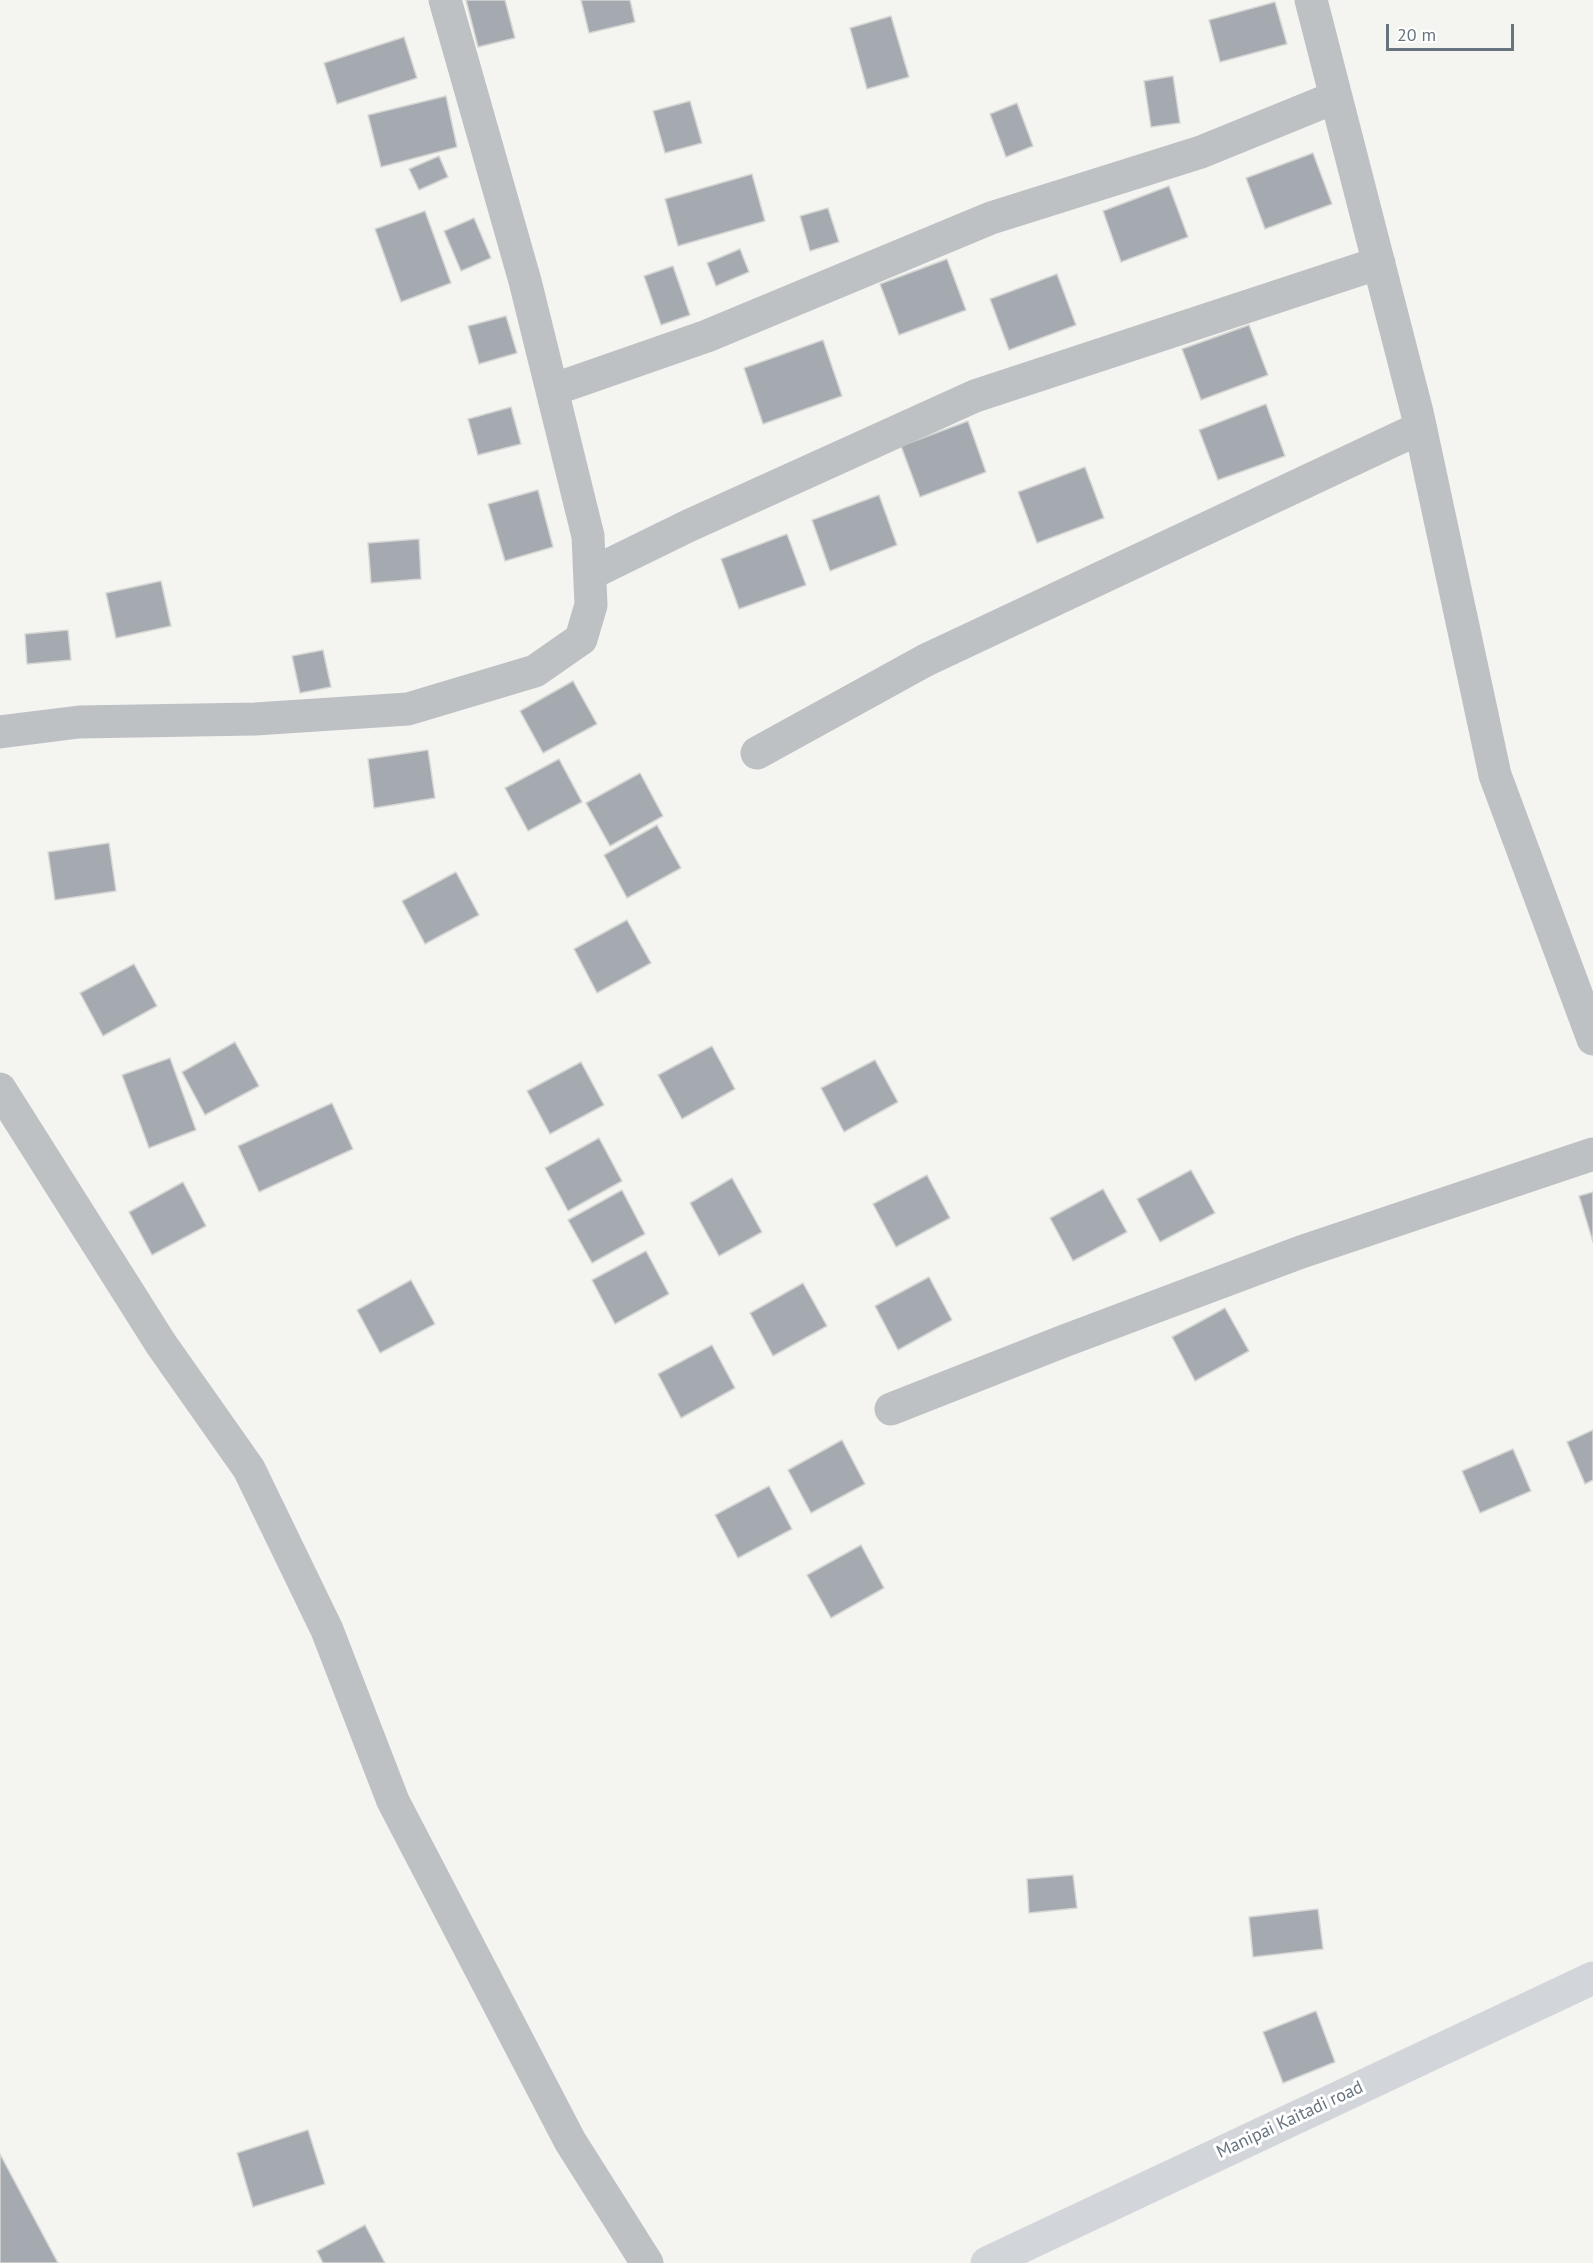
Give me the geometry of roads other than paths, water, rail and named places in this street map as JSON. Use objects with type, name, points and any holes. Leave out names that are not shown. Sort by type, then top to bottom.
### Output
[{"type":"main road","name":"Manipai Kaitadi road","points":[[987,2263],[1593,1978]]},
{"type":"street","points":[[0,732],[79,722],[255,719],[408,709],[534,671],[582,639],[591,605],[588,536],[525,281],[445,0]]},
{"type":"street","points":[[1311,0],[1420,428],[1495,775],[1584,987],[1593,1039]]},
{"type":"street","points":[[552,390],[707,336],[991,218],[1201,152],[1336,97]]},
{"type":"street","points":[[590,574],[688,526],[975,396],[1379,264]]},
{"type":"street","points":[[757,753],[926,660],[1420,428]]},
{"type":"street","points":[[0,1089],[161,1344],[249,1469],[327,1630],[393,1801],[570,2141],[647,2263]]},
{"type":"street","points":[[891,1409],[1301,1252],[1593,1154]]}]
